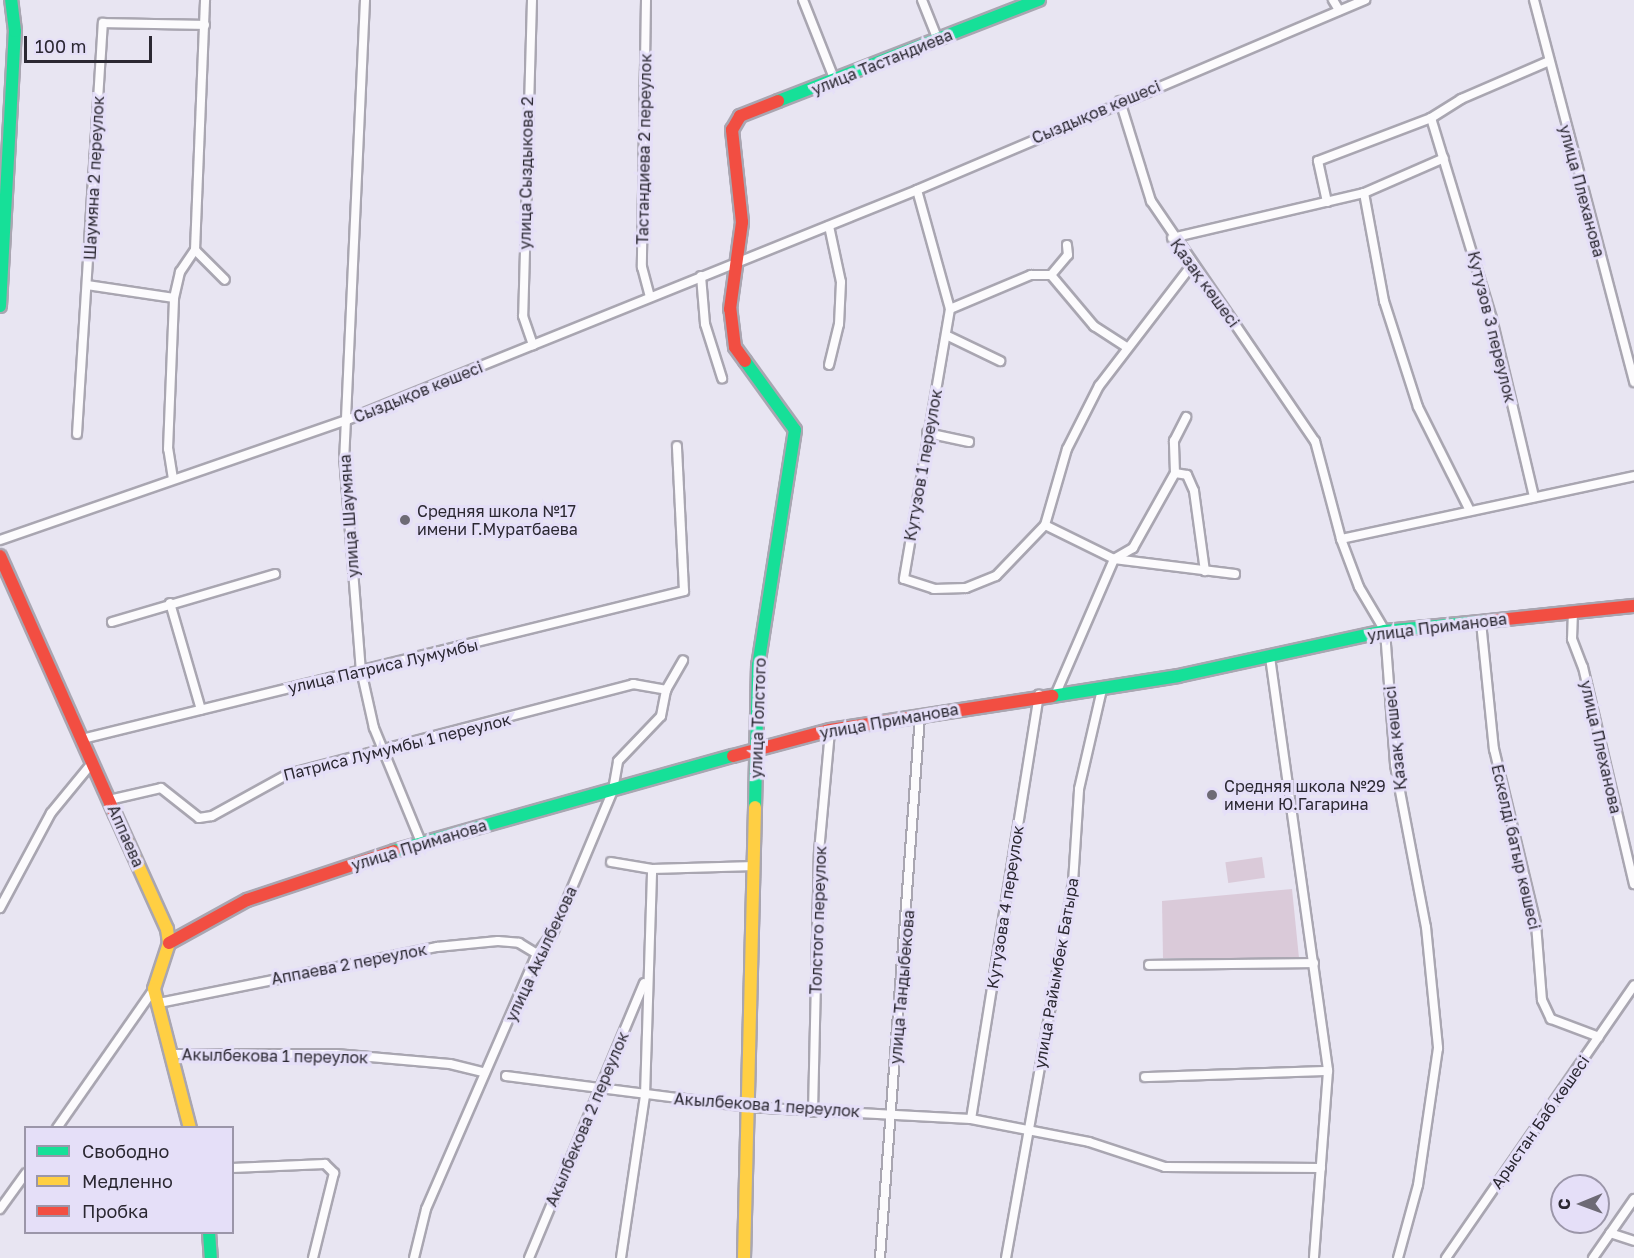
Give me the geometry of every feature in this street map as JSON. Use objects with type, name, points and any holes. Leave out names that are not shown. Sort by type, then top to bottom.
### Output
[{"type":"street","points":[[0,306],[15,31],[11,0]]},
{"type":"street","points":[[173,479],[168,449],[174,298],[180,272],[195,250],[205,0]]},
{"type":"street","name":"улица Шаумяна","points":[[365,0],[344,456],[361,670],[384,750],[421,842]]},
{"type":"street","name":"улица Сыздыкова 2","points":[[532,0],[523,316],[533,345]]},
{"type":"street","name":"Тастандиева 2 переулок","points":[[646,0],[642,267],[650,297]]},
{"type":"street","points":[[803,0],[835,81]]},
{"type":"street","points":[[922,0],[938,40]]},
{"type":"street","name":"улица Тастандиева","points":[[732,130],[740,116],[1039,0]]},
{"type":"street","points":[[1333,0],[1339,10]]},
{"type":"street","name":"Сыздықов көшесі","points":[[0,540],[347,420],[917,190],[1120,101],[1365,0]]},
{"type":"street","name":"улица Плеханова","points":[[1534,0],[1547,62],[1634,382]]},
{"type":"street","name":"Шаумяна 2 переулок","points":[[77,434],[103,22],[205,26]]},
{"type":"street","points":[[1327,202],[1318,161],[1431,118],[1461,99],[1547,62]]},
{"type":"street","name":"Қазақ көшесі","points":[[1120,101],[1151,201],[1172,238],[1315,441],[1341,539],[1359,587],[1385,631],[1395,765],[1426,927],[1438,1048],[1418,1185],[1398,1258]]},
{"type":"street","name":"Кутузов 3 переулок","points":[[1431,118],[1492,319],[1534,497]]},
{"type":"street","name":"улица Толстого","points":[[732,130],[742,222],[739,261],[730,309],[735,347],[795,430],[758,665],[744,1258]]},
{"type":"street","points":[[1172,238],[1364,193],[1444,158]]},
{"type":"street","name":"Кутузов 1 переулок","points":[[917,190],[950,309],[948,336],[927,433],[904,579],[934,589],[966,588],[996,576],[1045,525],[1067,449],[1126,347],[1191,266]]},
{"type":"street","points":[[1364,193],[1384,301],[1418,406],[1470,511]]},
{"type":"street","points":[[829,226],[841,282],[839,324],[829,365]]},
{"type":"street","points":[[950,309],[1031,275],[1051,275],[1068,255],[1067,244]]},
{"type":"street","points":[[195,250],[225,280]]},
{"type":"street","points":[[1051,275],[1094,326],[1126,347]]},
{"type":"street","points":[[701,276],[705,324],[722,378]]},
{"type":"street","points":[[87,285],[174,298]]},
{"type":"street","points":[[948,336],[1000,361]]},
{"type":"street","points":[[1057,691],[1114,559],[1133,548],[1175,472],[1174,441],[1186,417]]},
{"type":"street","points":[[927,433],[969,442]]},
{"type":"street","name":"улица Патриса Лумумбы","points":[[82,739],[684,591],[677,446]]},
{"type":"street","points":[[1175,472],[1187,475],[1194,491],[1205,571]]},
{"type":"street","points":[[1341,539],[1634,476]]},
{"type":"street","points":[[1045,525],[1114,559],[1235,574]]},
{"type":"street","name":"Аппаева","points":[[0,556],[109,800],[169,943]]},
{"type":"street","points":[[112,622],[275,573]]},
{"type":"street","points":[[170,603],[201,710]]},
{"type":"street","name":"улица Приманова","points":[[169,943],[248,900],[421,842],[830,730],[1057,691],[1102,689],[1270,657],[1385,631],[1634,606]]},
{"type":"street","name":"улица Плеханова","points":[[1573,611],[1572,639],[1583,667],[1634,884]]},
{"type":"street","name":"Ескелді батыр көшесі","points":[[1481,622],[1494,749],[1536,924],[1542,1000],[1551,1019],[1599,1037]]},
{"type":"street","points":[[1270,657],[1328,1071],[1314,1258]]},
{"type":"street","name":"улица Акылбекова","points":[[414,1258],[426,1209],[483,1072],[537,954],[554,933],[613,790],[618,761],[661,716],[666,690],[683,661]]},
{"type":"street","name":"Патриса Лумумбы 1 переулок","points":[[109,800],[161,788],[200,818],[212,816],[288,774],[633,684],[666,690]]},
{"type":"street","name":"улица Райымбек Батыра","points":[[1006,1258],[1073,883],[1079,789],[1102,689]]},
{"type":"street","name":"Кутузова 4 переулок","points":[[971,1119],[1039,694]]},
{"type":"street","name":"улица Тандыбекова","points":[[880,1258],[920,716]]},
{"type":"street","name":"Толстого переулок","points":[[813,1112],[819,852],[830,730]]},
{"type":"street","points":[[0,908],[51,813],[92,763]]},
{"type":"street","points":[[611,862],[652,870],[755,866]]},
{"type":"street","name":"Акылбекова 2 переулок","points":[[621,1258],[645,1096],[645,980],[652,870]]},
{"type":"street","name":"Аппаева 2 переулок","points":[[159,1003],[437,947],[498,941],[519,943],[537,954]]},
{"type":"street","points":[[58,1126],[154,989],[169,943]]},
{"type":"street","points":[[1149,965],[1314,963]]},
{"type":"street","name":"Акылбекова 2 переулок","points":[[529,1258],[645,980]]},
{"type":"street","name":"Арыстан Баб көшесі","points":[[1446,1258],[1599,1037],[1631,995],[1634,985]]},
{"type":"street","points":[[154,989],[174,1054],[190,1126]]},
{"type":"street","points":[[628,1021],[645,1020]]},
{"type":"street","name":"Акылбекова 1 переулок","points":[[174,1054],[336,1054],[450,1064],[483,1072]]},
{"type":"street","points":[[1145,1077],[1328,1071]]},
{"type":"street","name":"Акылбекова 1 переулок","points":[[506,1076],[645,1096],[747,1107],[971,1119],[1089,1142],[1165,1167],[1321,1168]]},
{"type":"street","points":[[234,1168],[325,1164],[334,1173],[313,1258]]},
{"type":"street","points":[[0,1209],[24,1176]]},
{"type":"street","points":[[1634,1199],[1610,1233],[1634,1241]]},
{"type":"street","points":[[208,1255],[209,1234]]},
{"type":"street","points":[[1593,1258],[1609,1234]]},
{"type":"shaded area","points":[[1262,857],[1265,878],[1228,883],[1225,862]]},
{"type":"shaded area","points":[[1292,889],[1299,958],[1163,958],[1162,901]]},
{"type":"traffic: fast","points":[[0,306],[15,31],[11,0]]},
{"type":"traffic: fast","points":[[778,101],[1039,0]]},
{"type":"traffic: fast","points":[[745,361],[795,430],[758,665],[755,807]]},
{"type":"traffic: fast","points":[[1052,696],[1178,676],[1385,631],[1488,621]]},
{"type":"traffic: fast","points":[[394,851],[733,756]]},
{"type":"traffic: fast","points":[[209,1234],[211,1258]]},
{"type":"traffic: slow","points":[[744,1258],[755,807]]},
{"type":"traffic: slow","points":[[115,814],[167,929],[169,943],[154,989],[189,1126]]},
{"type":"traffic: jam","points":[[745,361],[735,347],[730,309],[742,222],[732,130],[740,116],[778,101]]},
{"type":"traffic: jam","points":[[0,556],[115,814]]},
{"type":"traffic: jam","points":[[1488,621],[1634,606]]},
{"type":"traffic: jam","points":[[733,756],[830,730],[1052,696]]},
{"type":"traffic: jam","points":[[169,943],[247,900],[394,851]]},
{"type":"place","name":"Средняя школа №17 имени Г.Муратбаева","points":[[405,520]]},
{"type":"place","name":"Средняя школа №29 имени Ю.Гагарина","points":[[1212,795]]}]
